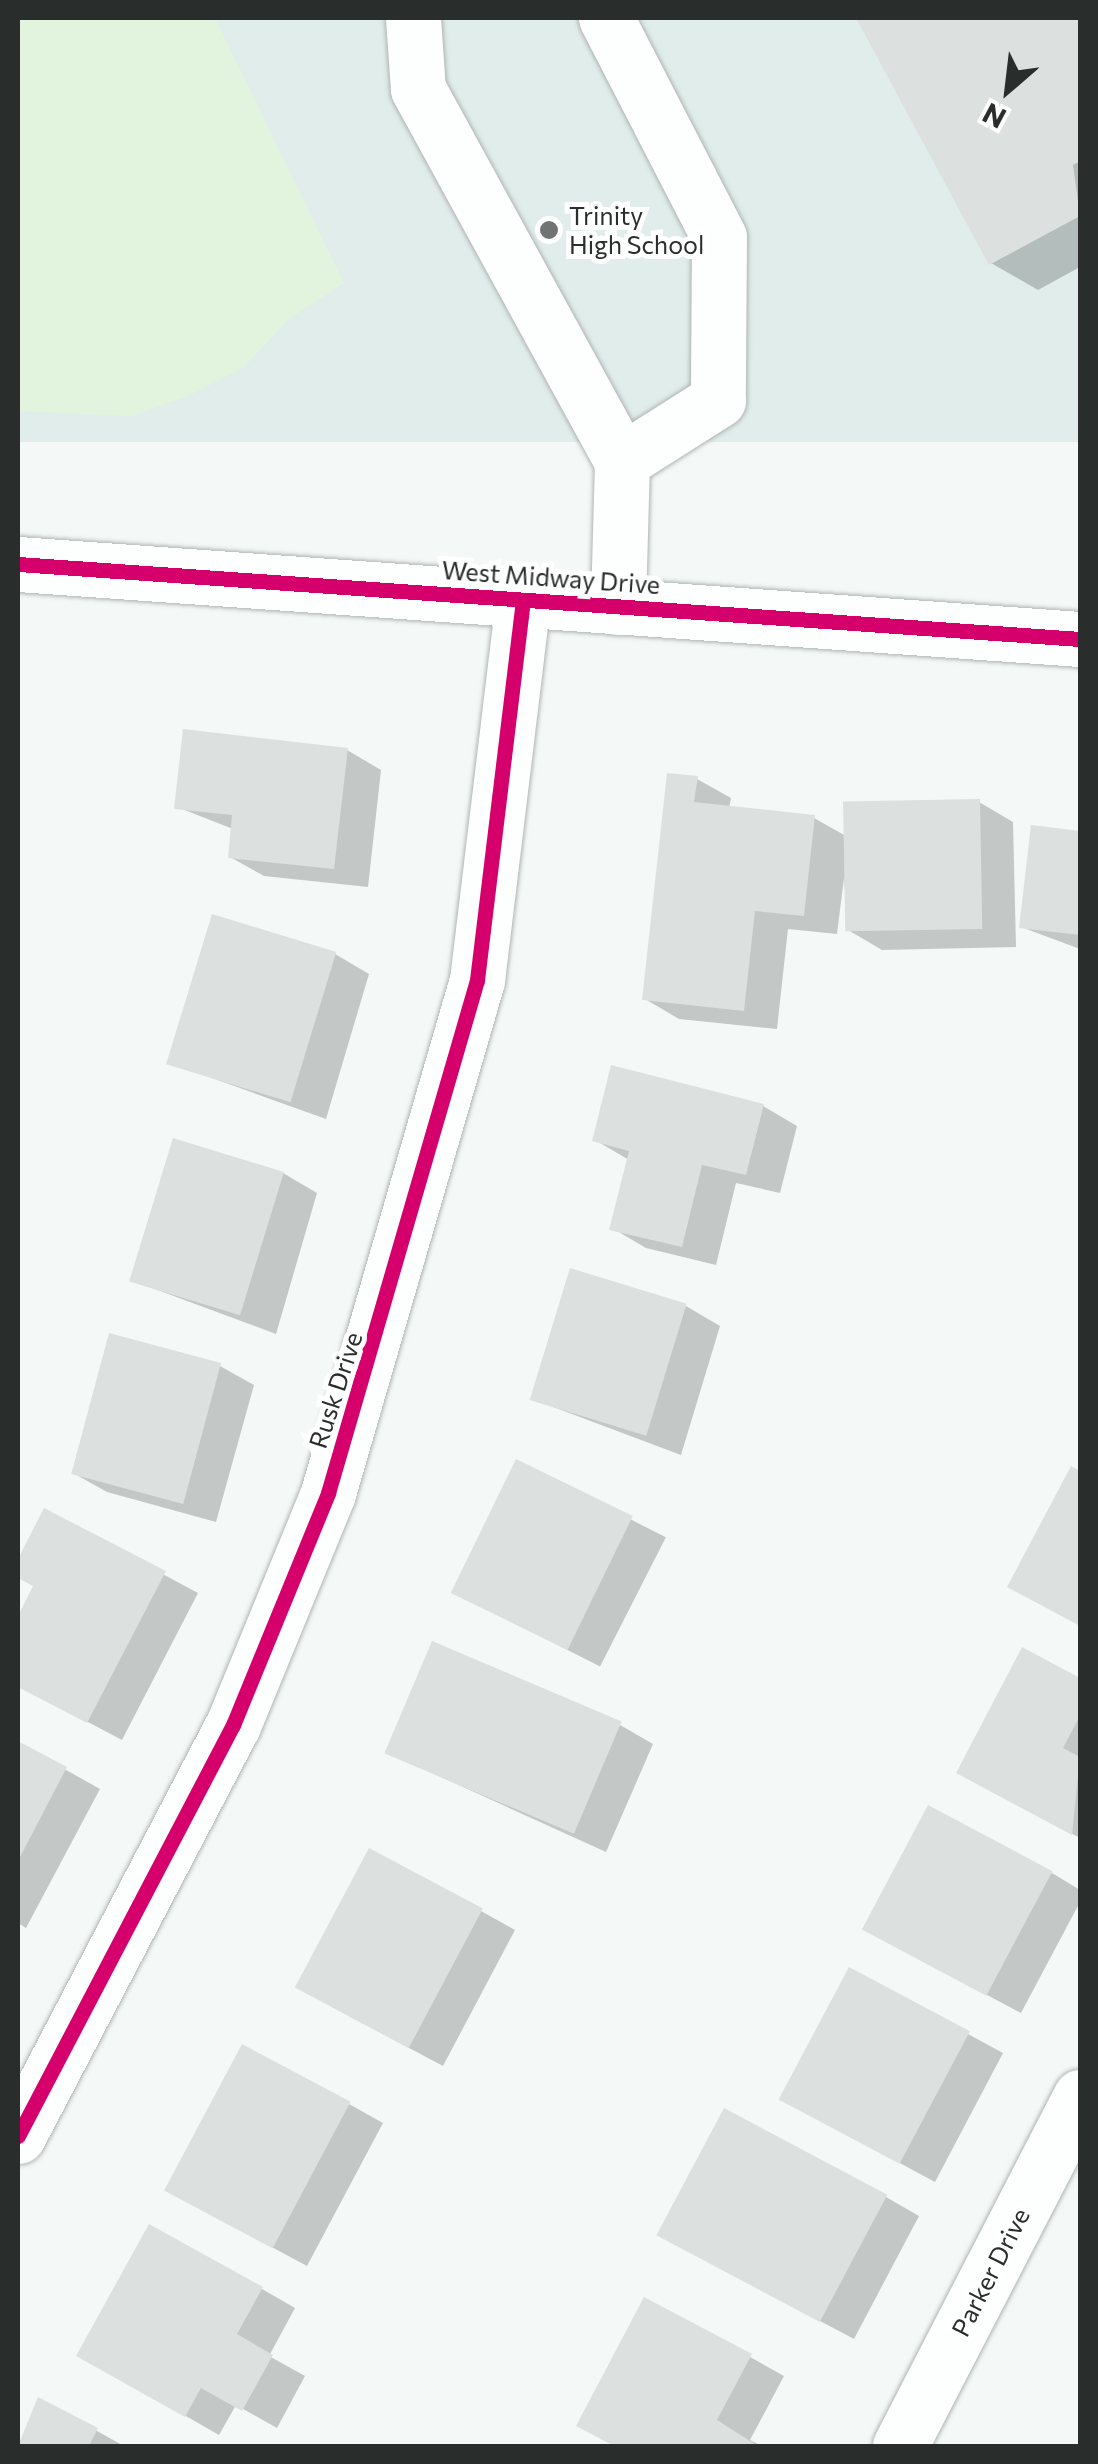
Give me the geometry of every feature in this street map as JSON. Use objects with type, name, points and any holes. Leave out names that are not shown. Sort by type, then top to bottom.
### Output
[{"type":"street","points":[[413,18],[418,89],[622,461],[618,607]]},
{"type":"street","points":[[606,18],[719,237],[718,400],[622,461]]},
{"type":"street","name":"West Midway Drive","points":[[18,564],[1080,640]]},
{"type":"street","name":"Rusk Drive","points":[[18,2136],[234,1725],[328,1492],[477,980],[524,601]]},
{"type":"street","name":"Parker Drive","points":[[900,2446],[1080,2097]]},
{"type":"shaded area","name":"Trinity High School","points":[[18,18],[1080,18],[1080,442],[18,442]]},
{"type":"green space","points":[[18,18],[215,18],[344,283],[289,319],[243,368],[188,396],[132,416],[18,411]]},
{"type":"building","points":[[856,18],[1080,18],[1080,161],[1073,165],[1080,216],[989,265]]},
{"type":"building","points":[[183,729],[348,748],[334,869],[228,858],[232,815],[174,809]]},
{"type":"building","points":[[667,773],[698,776],[694,802],[815,815],[804,916],[755,911],[744,1011],[642,1000]]},
{"type":"building","points":[[980,799],[982,929],[845,931],[843,801]]},
{"type":"building","points":[[1031,825],[1080,831],[1080,935],[1019,928]]},
{"type":"building","points":[[212,914],[336,952],[290,1102],[166,1064]]},
{"type":"building","points":[[611,1065],[764,1104],[746,1175],[702,1165],[682,1247],[609,1230],[629,1151],[592,1141]]},
{"type":"building","points":[[173,1138],[284,1172],[240,1315],[129,1281]]},
{"type":"building","points":[[570,1268],[687,1304],[646,1436],[530,1400]]},
{"type":"building","points":[[109,1333],[221,1363],[183,1504],[71,1474]]},
{"type":"building","points":[[516,1459],[633,1516],[568,1650],[451,1593]]},
{"type":"building","points":[[1071,1466],[1080,1471],[1080,1626],[1007,1587]]},
{"type":"building","points":[[44,1508],[166,1571],[87,1723],[18,1687],[18,1616],[33,1586],[18,1578],[18,1559]]},
{"type":"building","points":[[432,1641],[622,1721],[574,1834],[384,1753]]},
{"type":"building","points":[[1022,1647],[1080,1678],[1080,1716],[1063,1748],[1080,1757],[1072,1835],[956,1773]]},
{"type":"building","points":[[18,1741],[67,1767],[18,1861]]},
{"type":"building","points":[[928,1805],[1052,1871],[986,1996],[862,1929]]},
{"type":"building","points":[[369,1848],[483,1909],[409,2048],[295,1988]]},
{"type":"building","points":[[849,1967],[970,2031],[900,2164],[779,2099]]},
{"type":"building","points":[[242,2044],[351,2102],[273,2248],[164,2191]]},
{"type":"building","points":[[724,2108],[887,2195],[820,2322],[656,2235]]},
{"type":"building","points":[[149,2224],[263,2287],[237,2334],[273,2355],[242,2411],[201,2388],[185,2417],[76,2356]]},
{"type":"building","points":[[644,2297],[752,2354],[717,2420],[758,2446],[614,2446],[576,2426]]},
{"type":"building","points":[[38,2397],[98,2428],[89,2446],[18,2446]]},
{"type":"cycle path","points":[[18,564],[1080,639]]},
{"type":"cycle path","points":[[18,2136],[233,1725],[328,1493],[477,980],[523,601]]},
{"type":"place","name":"Trinity High School","points":[[549,230]]}]
